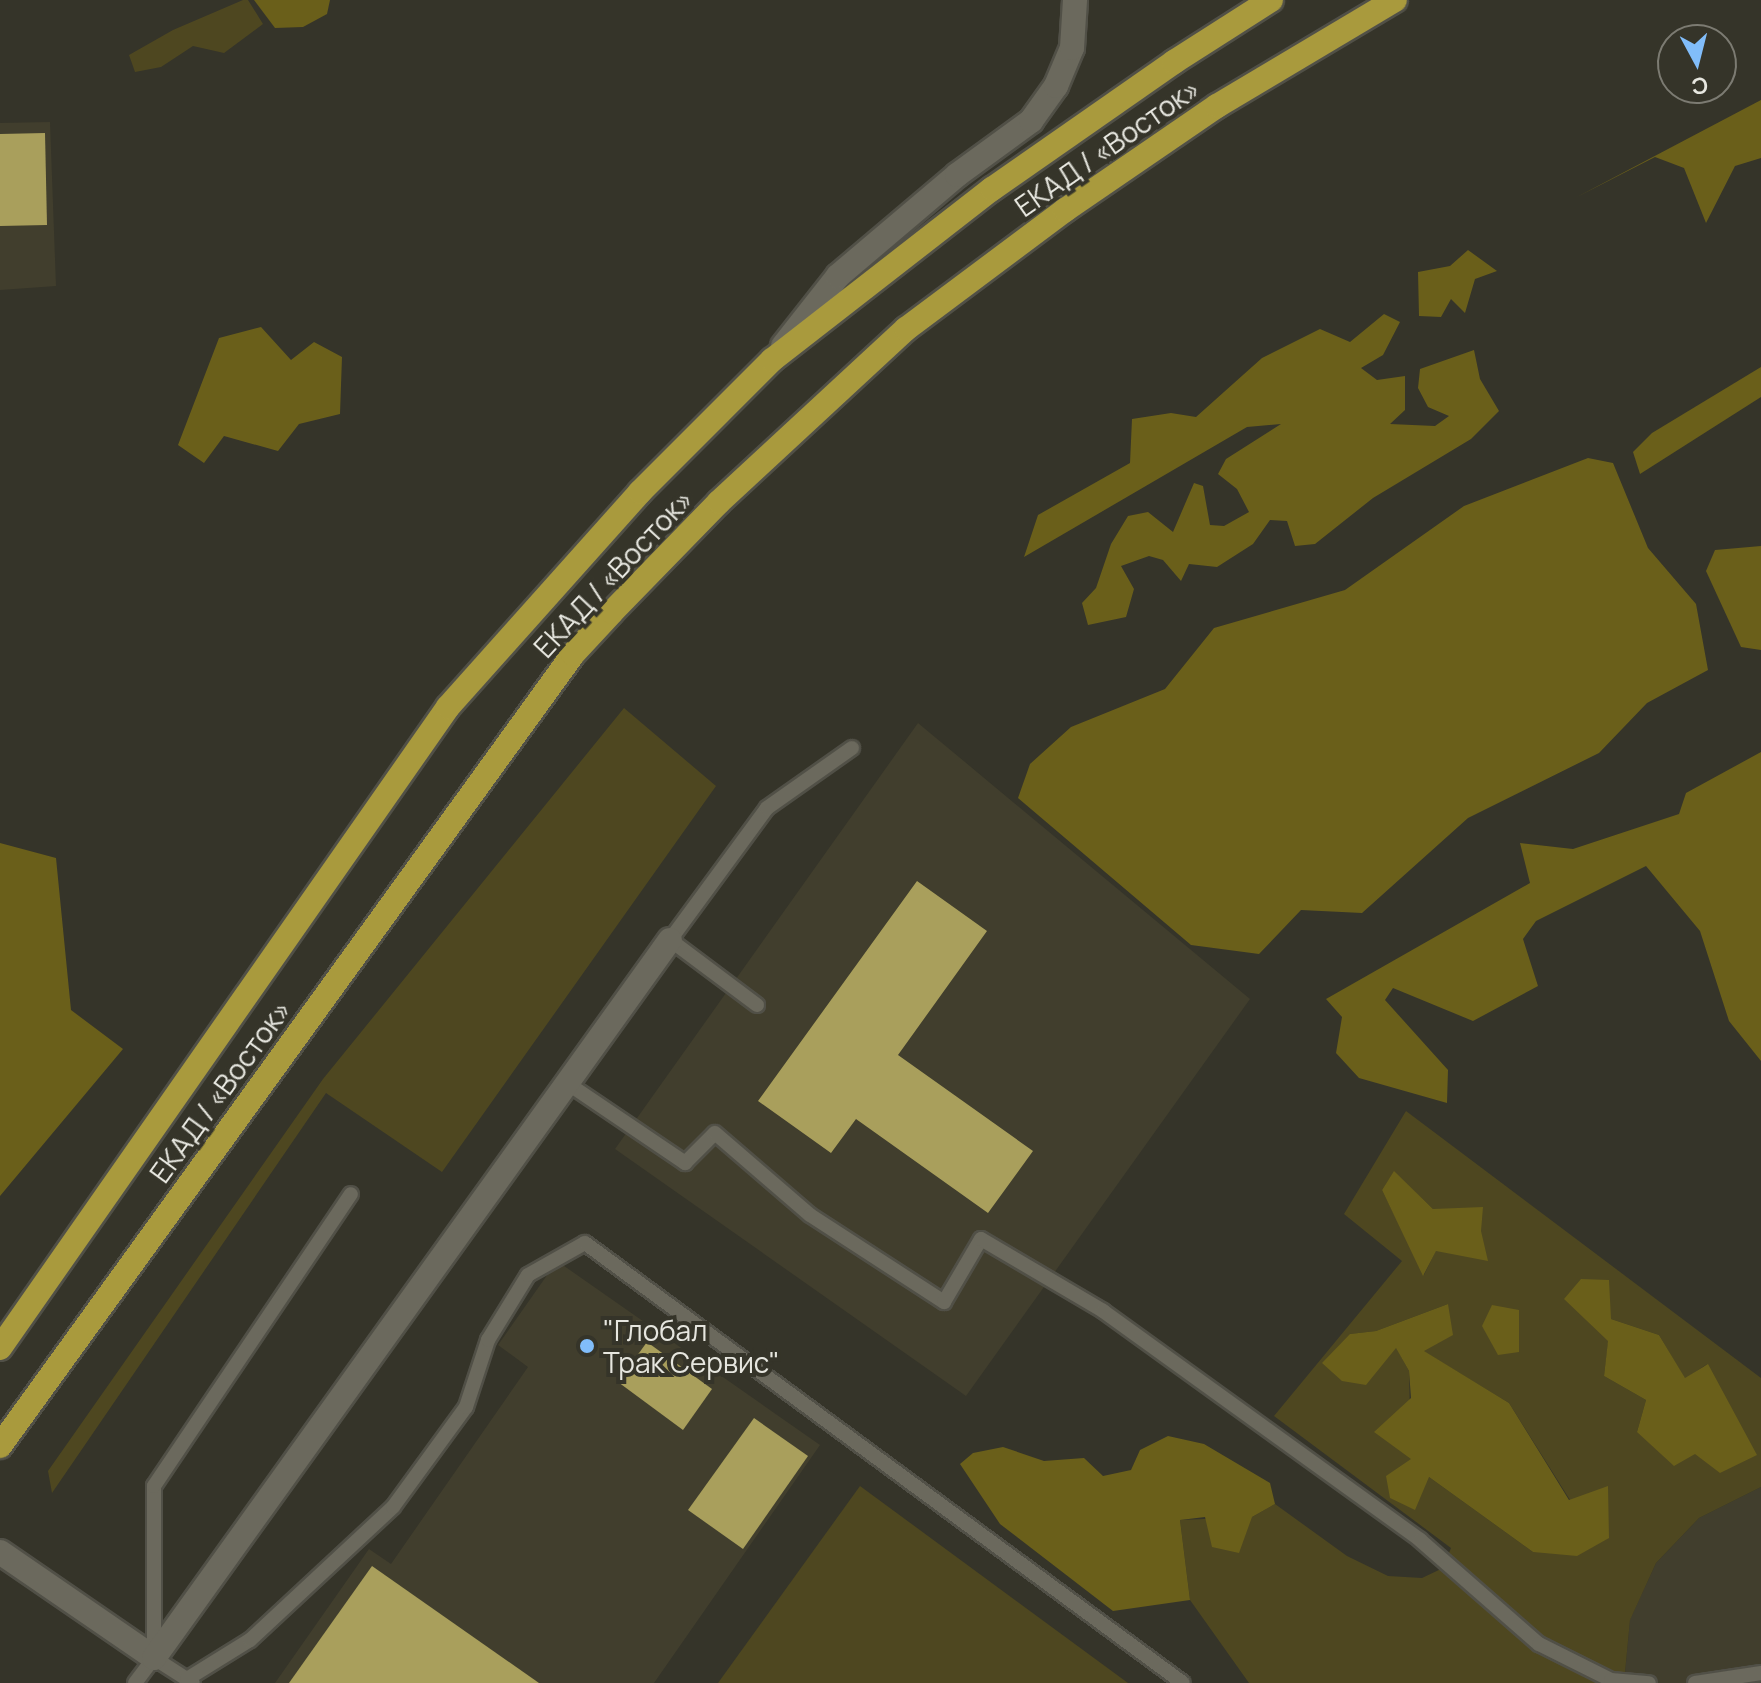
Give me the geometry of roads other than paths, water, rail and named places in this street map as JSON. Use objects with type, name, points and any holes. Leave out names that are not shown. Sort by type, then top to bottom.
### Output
[{"type":"highway","name":"ЕКАД / «Восток»","points":[[0,1348],[448,707],[640,492],[772,360],[992,189],[1174,62],[1271,0]]},
{"type":"highway","name":"ЕКАД / «Восток»","points":[[0,1446],[573,654],[612,612],[719,502],[906,329],[1065,210],[1217,106],[1395,0]]},
{"type":"street","points":[[772,360],[838,276],[957,175],[1031,121],[1056,86],[1072,48],[1075,0]]},
{"type":"street","points":[[0,1552],[154,1658],[670,940]]},
{"type":"lane","points":[[757,1005],[670,940],[767,808],[852,748]]},
{"type":"lane","points":[[567,1083],[685,1163],[715,1133],[810,1215],[944,1302],[981,1239],[1103,1311],[1420,1540],[1539,1644],[1611,1680],[1649,1683]]},
{"type":"lane","points":[[135,1683],[154,1658],[154,1486],[351,1194]]},
{"type":"lane","points":[[154,1658],[190,1681],[250,1640],[393,1507],[466,1407],[488,1340],[528,1275],[585,1243],[1183,1683]]},
{"type":"lane","points":[[1695,1683],[1761,1673]]},
{"type":"place","name":"\"Глобал Трак Сервис\"","points":[[587,1346]]}]
